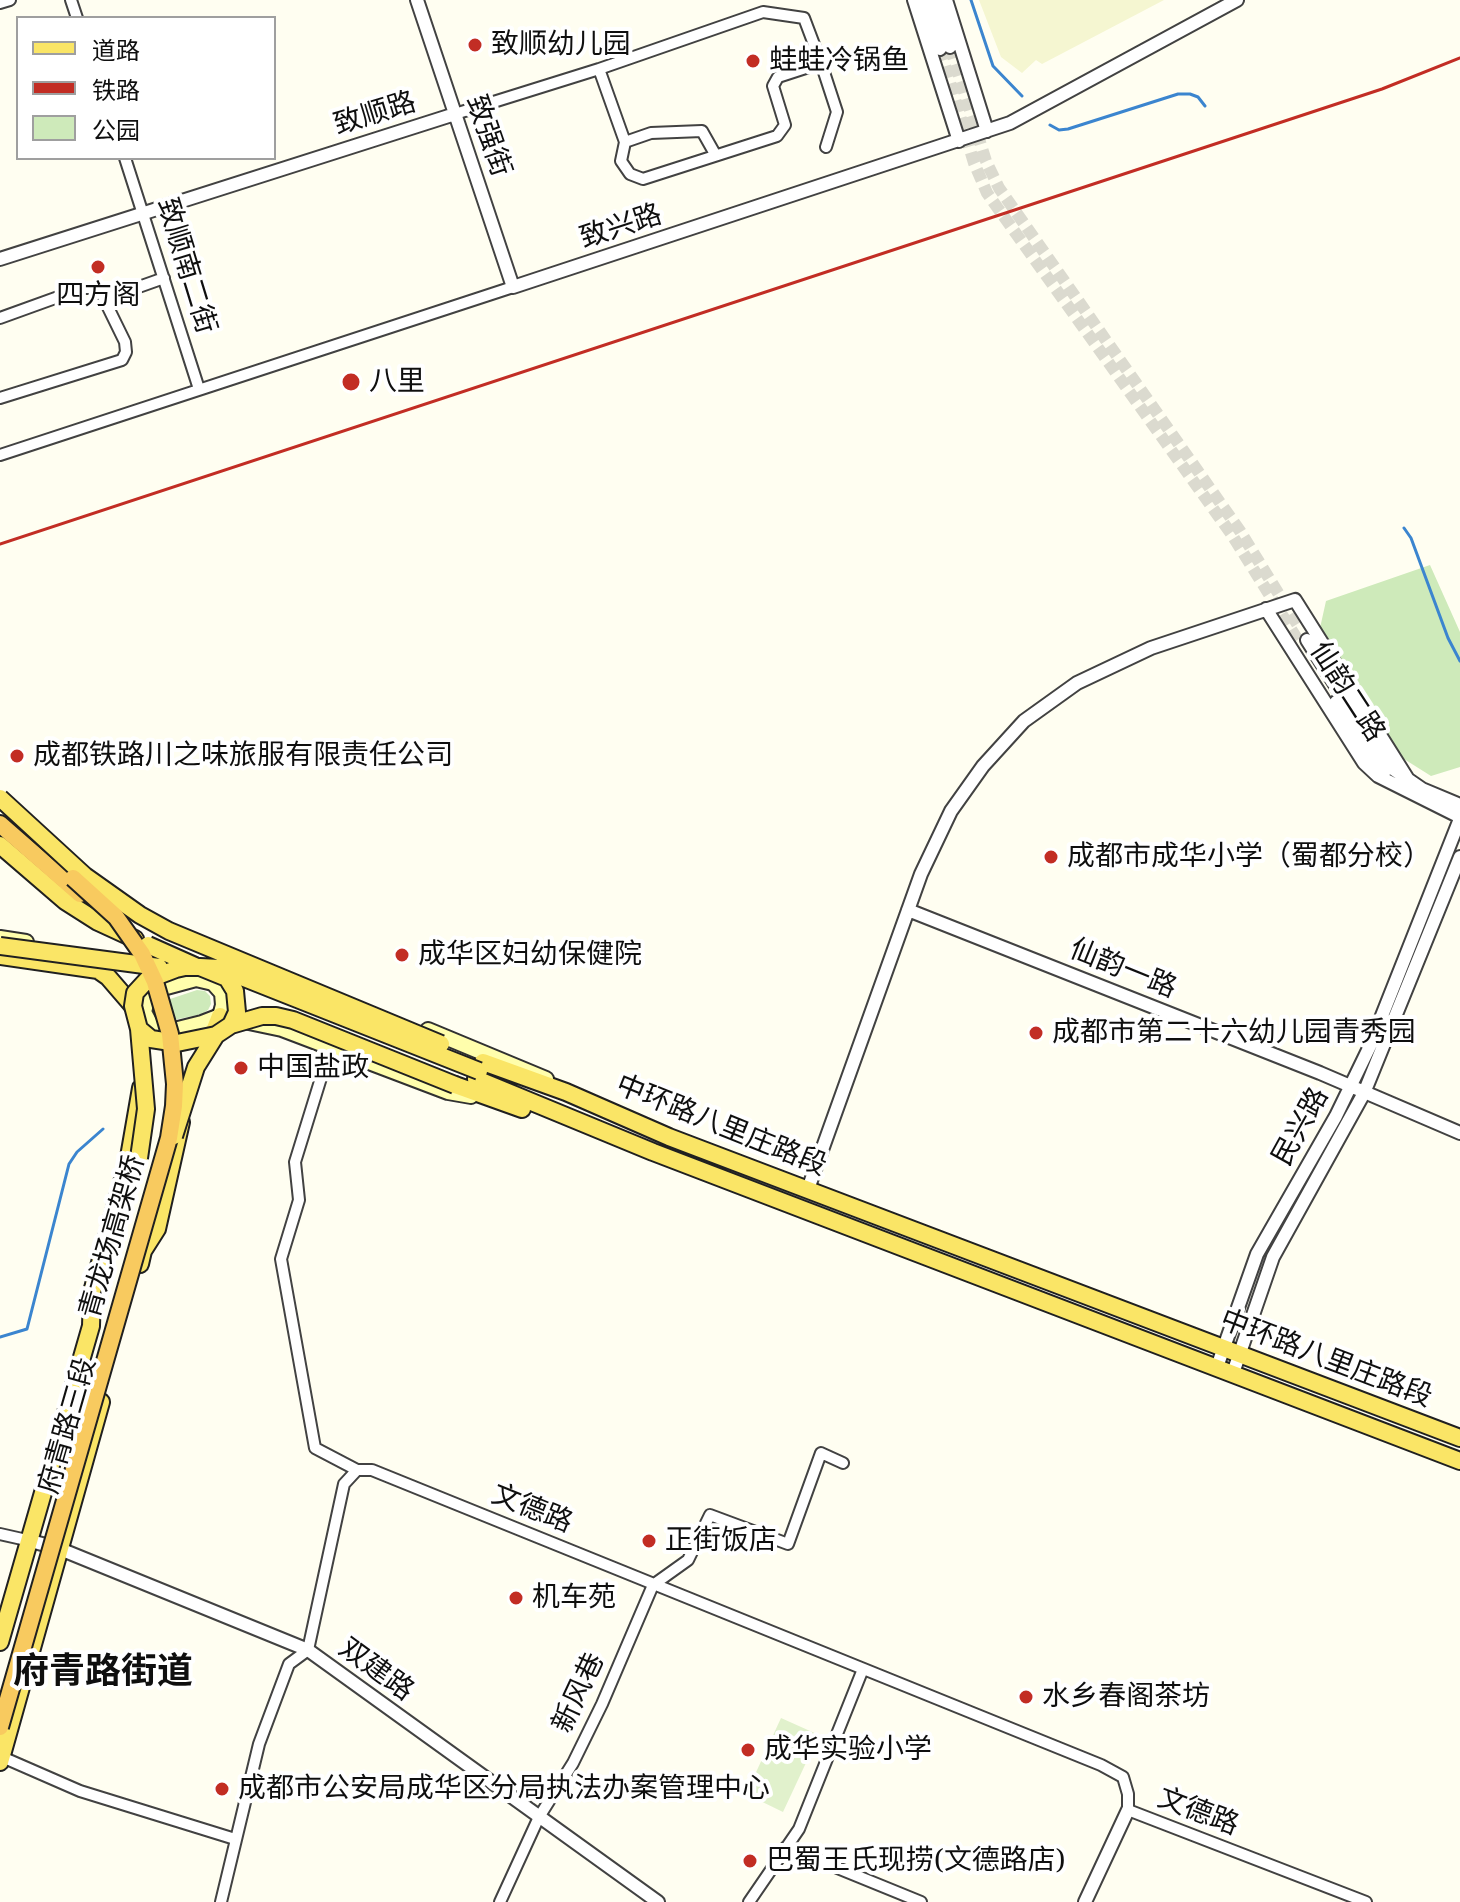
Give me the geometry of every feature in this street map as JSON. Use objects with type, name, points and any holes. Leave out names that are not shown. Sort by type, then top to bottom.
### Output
[{"type":"highway","name":"青龙场高架桥","points":[[0,813],[96,897],[131,937],[155,982],[170,1034],[175,1084],[169,1138],[0,1727]]},
{"type":"highway","name":"青龙场高架桥","points":[[0,824],[82,896],[113,929],[130,954],[140,972],[158,1024],[165,1052],[167,1080],[162,1136],[0,1698]]},
{"type":"main road","name":"中环路八里庄路段","points":[[0,798],[85,876],[140,915],[169,931],[653,1152],[1460,1461]]},
{"type":"main road","name":"中环路八里庄路段","points":[[0,845],[65,901],[98,922],[268,999],[479,1071],[566,1092],[669,1137],[1460,1438]]},
{"type":"main road","points":[[0,938],[76,949],[101,963],[143,1017]]},
{"type":"main road","points":[[0,946],[200,973],[279,972],[539,1074],[566,1092]]},
{"type":"main road","points":[[0,956],[98,970],[143,1017]]},
{"type":"main road","points":[[0,963],[76,972],[102,979],[143,1017],[174,1030],[202,1023],[262,1016],[293,1020],[455,1085],[595,1135],[653,1152]]},
{"type":"main road","points":[[176,969],[147,980],[135,993],[151,1039],[177,1043],[216,1035]]},
{"type":"main road","points":[[91,1326],[139,1158],[146,1109],[143,1017],[159,989],[200,973],[224,970],[479,1071],[630,1127],[669,1137]]},
{"type":"main road","name":"府青路三段","points":[[1,1760],[143,1251],[157,1229],[194,1081],[226,1020],[237,1012],[235,991],[227,978],[200,973]]},
{"type":"main road","name":"府青路三段","points":[[0,1642],[91,1326],[92,1292],[129,1157],[143,1017]]},
{"type":"main road","points":[[143,1251],[193,1076],[202,1056],[226,1020]]},
{"type":"main road","points":[[226,1020],[282,1029],[448,1092],[494,1099]]},
{"type":"street","points":[[0,3],[10,0]]},
{"type":"street","name":"致强街","points":[[417,0],[513,287]]},
{"type":"street","points":[[771,0],[763,12],[804,18],[821,63],[837,112],[826,147]]},
{"type":"street","points":[[914,0],[945,48]]},
{"type":"street","points":[[925,0],[945,48],[987,131]]},
{"type":"street","points":[[935,0],[959,141]]},
{"type":"street","points":[[945,48],[946,0]]},
{"type":"street","name":"致兴路","points":[[0,455],[1010,123],[1216,5],[1237,0]]},
{"type":"street","name":"致顺路","points":[[0,259],[599,69],[763,12]]},
{"type":"street","points":[[599,69],[625,142],[621,161],[630,174],[643,179],[777,136],[785,125],[773,86],[778,77],[821,63]]},
{"type":"street","points":[[625,142],[651,133],[702,131],[715,154]]},
{"type":"street","name":"致顺南二街","points":[[126,160],[199,389]]},
{"type":"street","points":[[105,299],[164,278]]},
{"type":"street","points":[[0,318],[83,288],[96,288],[105,299],[125,342],[126,352],[122,360],[0,398]]},
{"type":"street","name":"仙韵二路","points":[[1266,609],[1295,600],[1303,640],[1364,763],[1378,776],[1460,805]]},
{"type":"street","points":[[808,1189],[921,874],[951,811],[983,766],[1024,721],[1077,683],[1151,648],[1266,609]]},
{"type":"street","name":"仙韵二路","points":[[1266,609],[1303,640],[1404,784],[1460,818]]},
{"type":"street","name":"民兴路","points":[[1232,1351],[1257,1254],[1370,1046],[1460,818]]},
{"type":"street","name":"民兴路","points":[[1225,1370],[1273,1257],[1364,1093],[1460,857]]},
{"type":"street","name":"仙韵一路","points":[[908,910],[1460,1133]]},
{"type":"street","name":"文德路","points":[[324,1045],[325,1065],[295,1162],[299,1200],[281,1259],[315,1448],[357,1470],[372,1470],[1101,1765],[1123,1777],[1128,1810],[1354,1900],[1366,1902]]},
{"type":"street","points":[[653,1585],[688,1560],[710,1515],[788,1544],[821,1453],[843,1463]]},
{"type":"street","points":[[221,1902],[259,1744],[289,1664],[308,1650],[344,1484],[357,1470]]},
{"type":"street","points":[[0,1534],[31,1541]]},
{"type":"street","name":"双建路","points":[[31,1541],[60,1549],[308,1650],[658,1902]]},
{"type":"street","name":"新风巷","points":[[500,1902],[539,1817],[573,1763],[602,1704],[653,1585]]},
{"type":"street","points":[[749,1902],[799,1829],[863,1669]]},
{"type":"street","points":[[1,1760],[80,1791],[235,1839]]},
{"type":"street","points":[[1085,1902],[1128,1810]]},
{"type":"street","points":[[786,1847],[921,1902]]},
{"type":"green space","points":[[979,0],[1164,0],[1042,64],[1036,60],[1022,73],[1001,57]]},
{"type":"green space","points":[[1430,565],[1460,632],[1460,767],[1431,776],[1404,759],[1320,628],[1326,601]]},
{"type":"green space","points":[[197,990],[205,991],[210,996],[208,1010],[174,1020],[167,1000]]},
{"type":"green space","points":[[781,1718],[819,1735],[783,1812],[746,1794]]},
{"type":"waterway","points":[[971,0],[993,66],[1022,96]]},
{"type":"waterway","points":[[1050,125],[1059,130],[1068,129],[1178,94],[1198,97],[1205,106]]},
{"type":"waterway","points":[[1404,528],[1411,538],[1448,638],[1460,661]]},
{"type":"waterway","points":[[0,1337],[27,1329],[69,1164],[77,1152],[103,1129]]},
{"type":"tunnel","points":[[950,47],[986,161],[999,188],[1240,531],[1299,627]]},
{"type":"tunnel","points":[[940,49],[974,163],[987,193],[1232,535],[1301,645]]},
{"type":"railway","points":[[0,544],[1382,89],[1460,58]]},
{"type":"place","name":"致顺幼儿园","points":[[475,45]]},
{"type":"place","name":"蛙蛙冷锅鱼","points":[[753,61]]},
{"type":"place","name":"四方阁","points":[[98,267]]},
{"type":"place","name":"八里","points":[[351,382]]},
{"type":"place","name":"成都铁路川之味旅服有限责任公司","points":[[17,756]]},
{"type":"place","name":"成都市成华小学（蜀都分校）","points":[[1051,857]]},
{"type":"place","name":"成华区妇幼保健院","points":[[402,955]]},
{"type":"place","name":"成都市第二十六幼儿园青秀园","points":[[1036,1033]]},
{"type":"place","name":"中国盐政","points":[[241,1068]]},
{"type":"place","name":"正街饭店","points":[[649,1541]]},
{"type":"place","name":"机车苑","points":[[516,1598]]},
{"type":"place","name":"水乡春阁茶坊","points":[[1026,1697]]},
{"type":"place","name":"成华实验小学","points":[[748,1750]]},
{"type":"place","name":"成都市公安局成华区分局执法办案管理中心","points":[[222,1789]]},
{"type":"place","name":"巴蜀王氏现捞(文德路店)","points":[[750,1861]]},
{"type":"district","name":"府青路街道","points":[[103,1673]]}]
